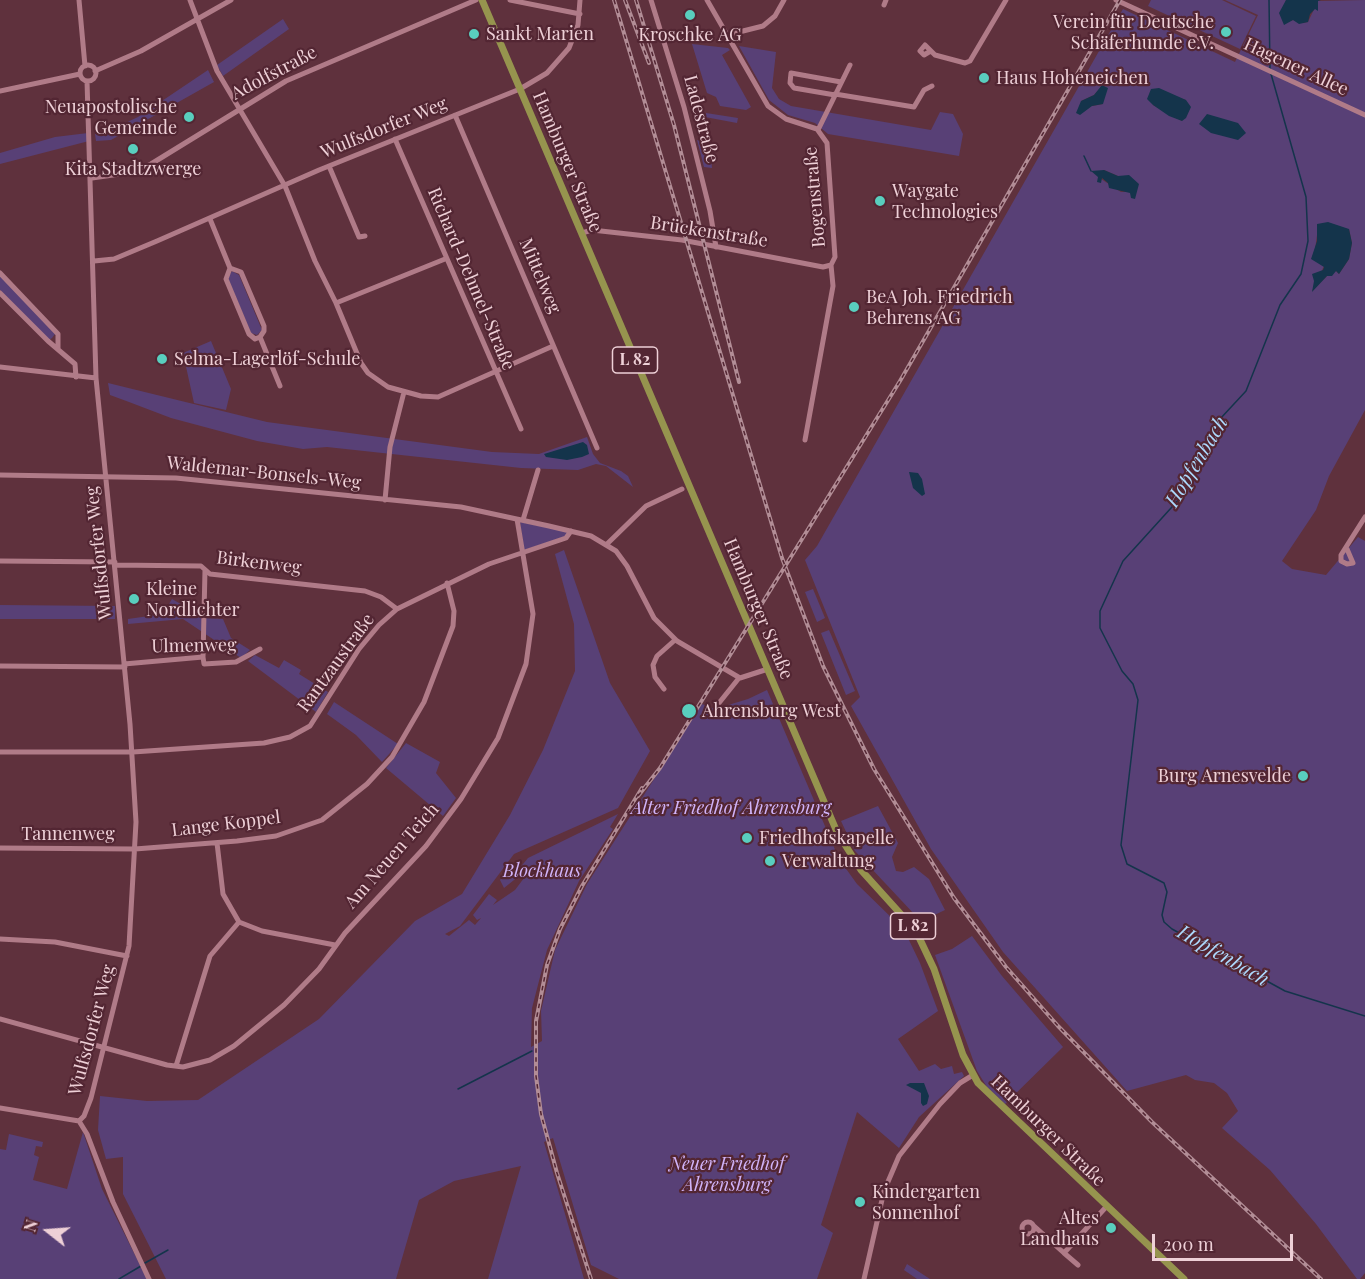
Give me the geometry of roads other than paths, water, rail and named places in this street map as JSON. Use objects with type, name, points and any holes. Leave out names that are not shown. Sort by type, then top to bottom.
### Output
[{"type":"main road","name":"Hamburger Straße","points":[[482,0],[837,832],[855,863],[907,918],[924,945],[973,1075],[988,1095],[1184,1279]]},
{"type":"street","points":[[0,90],[80,74],[85,66],[80,0]]},
{"type":"street","points":[[190,0],[217,71],[285,186],[315,261],[336,303],[361,363],[368,373],[388,387],[438,397],[553,346]]},
{"type":"street","points":[[95,71],[141,51],[231,0]]},
{"type":"street","name":"Adolfstraße","points":[[92,178],[134,172],[151,164],[240,108],[327,62],[477,0]]},
{"type":"street","points":[[510,0],[580,15]]},
{"type":"street","name":"Wulfsdorfer Weg","points":[[149,1279],[113,1202],[87,1134],[79,1121],[87,1112],[127,956],[135,849],[133,752],[96,378],[94,261],[114,259],[329,166],[520,89],[547,73],[563,57],[575,35],[580,15],[580,0]]},
{"type":"street","name":"Ladestraße","points":[[651,0],[684,107],[710,211],[715,247]]},
{"type":"street","name":"Bogenstraße","points":[[707,0],[771,110],[788,121],[818,130],[825,138],[828,147],[835,257],[831,265],[833,286],[805,440]]},
{"type":"street","points":[[727,35],[748,32],[763,26],[775,16],[784,0]]},
{"type":"street","points":[[929,52],[965,63],[970,61],[1005,0]]},
{"type":"street","name":"Hagener Allee","points":[[1119,1],[1365,115]]},
{"type":"street","points":[[818,130],[850,65]]},
{"type":"street","points":[[85,66],[91,66],[95,71],[94,77],[87,81]]},
{"type":"street","points":[[842,82],[791,73],[790,81],[794,88],[914,107],[925,89],[932,86]]},
{"type":"street","points":[[80,74],[87,81],[94,261]]},
{"type":"street","name":"Mittelweg","points":[[455,115],[597,448]]},
{"type":"street","name":"Richard-Dehmel-Straße","points":[[395,139],[445,259],[521,429]]},
{"type":"street","points":[[329,166],[359,237],[365,236]]},
{"type":"street","points":[[210,219],[230,268],[226,279],[249,334],[255,339],[263,334],[264,326],[241,272],[230,268]]},
{"type":"street","name":"Brückenstraße","points":[[582,234],[592,230],[682,240],[823,267],[831,265]]},
{"type":"street","points":[[336,303],[445,259]]},
{"type":"street","points":[[0,273],[58,334],[57,345]]},
{"type":"street","points":[[7,301],[18,292]]},
{"type":"street","points":[[0,293],[75,364],[75,377]]},
{"type":"street","points":[[260,337],[280,386]]},
{"type":"street","points":[[0,367],[96,378]]},
{"type":"street","points":[[385,500],[390,447],[404,392]]},
{"type":"street","points":[[520,520],[538,470]]},
{"type":"street","name":"Waldemar-Bonsels-Weg","points":[[0,475],[176,478],[472,508],[591,536],[607,544],[623,559],[654,618],[675,640],[740,678]]},
{"type":"street","points":[[607,544],[646,506],[682,489]]},
{"type":"street","points":[[1347,549],[1365,517]]},
{"type":"street","name":"Am Neuen Teich","points":[[0,1019],[176,1066],[196,1065],[210,1060],[263,1025],[319,969],[335,945],[440,828],[478,773],[498,738],[526,664],[531,638],[533,614],[522,552],[520,520]]},
{"type":"street","name":"Rantzaustraße","points":[[0,752],[133,752],[264,742],[298,733],[310,726],[320,714],[369,636],[397,609],[447,583],[522,552],[566,538],[571,531]]},
{"type":"street","name":"Birkenweg","points":[[0,561],[201,566],[210,574],[365,591],[381,597],[397,609]]},
{"type":"street","points":[[203,657],[205,570]]},
{"type":"street","name":"Lange Koppel","points":[[135,849],[276,836],[322,820],[341,807],[386,764],[402,744],[424,702],[444,655],[453,626],[454,611],[447,583]]},
{"type":"street","points":[[664,689],[655,677],[654,665],[657,656],[675,640]]},
{"type":"street","name":"Ulmenweg","points":[[0,666],[124,665],[203,657],[204,664],[236,662],[260,649]]},
{"type":"street","points":[[719,703],[740,678],[768,669]]},
{"type":"street","points":[[217,843],[223,894],[239,922],[262,931],[335,945]]},
{"type":"street","name":"Tannenweg","points":[[0,849],[135,849]]},
{"type":"street","points":[[176,1066],[210,956],[239,922]]},
{"type":"street","points":[[0,939],[55,942],[127,956]]},
{"type":"street","points":[[864,1279],[884,1191],[899,1156],[940,1104],[960,1083],[973,1075]]},
{"type":"street","points":[[0,1108],[79,1121]]},
{"type":"street","points":[[1064,1253],[1106,1207]]},
{"type":"street","points":[[1034,1226],[1078,1265]]},
{"type":"water","points":[[1286,0],[1321,0],[1318,1],[1318,11],[1315,9],[1310,14],[1308,22],[1299,24],[1293,20],[1284,25],[1279,13]]},
{"type":"water","points":[[1102,85],[1108,88],[1103,104],[1092,106],[1080,115],[1076,113],[1081,101],[1094,95]]},
{"type":"water","points":[[1159,88],[1186,100],[1191,107],[1186,118],[1182,121],[1169,116],[1147,99],[1151,89]]},
{"type":"water","points":[[1207,114],[1238,123],[1246,133],[1238,140],[1211,133],[1199,124]]},
{"type":"water","points":[[1104,170],[1118,176],[1129,175],[1139,184],[1135,199],[1131,198],[1130,193],[1109,188],[1108,183],[1102,178],[1101,183],[1097,182],[1098,177],[1091,171]]},
{"type":"water","points":[[1328,222],[1349,229],[1352,243],[1349,259],[1339,274],[1336,271],[1332,276],[1327,276],[1312,292],[1314,281],[1312,274],[1323,270],[1324,267],[1311,259],[1317,241],[1317,224]]},
{"type":"water","points":[[583,442],[587,445],[589,454],[582,457],[567,460],[546,457],[544,454]]},
{"type":"water","points":[[909,472],[918,473],[922,479],[925,494],[922,496],[913,488]]},
{"type":"water","points":[[924,1083],[929,1096],[927,1104],[923,1106],[921,1093],[906,1085]]},
{"type":"waterway","name":"Hopfenbach","points":[[1269,0],[1270,70]]},
{"type":"waterway","name":"Hopfenbach","points":[[1271,74],[1306,197],[1308,241],[1301,274],[1280,305],[1246,391],[1220,419],[1181,497],[1123,561],[1100,611],[1100,628],[1122,671],[1133,684],[1138,700],[1121,845],[1127,864],[1164,883],[1167,892],[1162,915],[1164,922],[1172,929],[1285,991],[1365,1016]]},
{"type":"waterway","points":[[1084,156],[1091,171]]},
{"type":"waterway","points":[[458,1089],[532,1051]]},
{"type":"waterway","points":[[145,1263],[168,1250]]},
{"type":"waterway","points":[[119,1279],[141,1266]]},
{"type":"railway","points":[[614,0],[782,558],[823,666],[874,769],[954,898],[1006,967],[1058,1026],[1152,1122],[1321,1279]]},
{"type":"railway","points":[[625,0],[649,63]]},
{"type":"railway","points":[[636,0],[674,125],[739,382]]},
{"type":"railway","points":[[638,796],[660,768],[900,381],[1120,0]]},
{"type":"railway","points":[[591,1279],[541,1114],[536,1076],[536,1021],[547,965],[560,929],[582,886],[642,788]]},
{"type":"place","name":"Kroschke AG","points":[[690,15]]},
{"type":"place","name":"Verein für Deutsche Schäferhunde e.V.","points":[[1226,32]]},
{"type":"place","name":"Sankt Marien","points":[[474,34]]},
{"type":"place","name":"Haus Hoheneichen","points":[[984,78]]},
{"type":"place","name":"Neuapostolische Gemeinde","points":[[189,117]]},
{"type":"place","name":"Kita Stadtzwerge","points":[[133,149]]},
{"type":"place","name":"Waygate Technologies","points":[[880,201]]},
{"type":"place","name":"BeA Joh. Friedrich Behrens AG","points":[[854,307]]},
{"type":"place","name":"Selma-Lagerlöf-Schule","points":[[162,359]]},
{"type":"place","name":"Kleine Nordlichter","points":[[134,599]]},
{"type":"place","name":"Ahrensburg West","points":[[689,711]]},
{"type":"place","name":"Burg Arnesvelde","points":[[1303,776]]},
{"type":"place","name":"Friedhofskapelle","points":[[747,838]]},
{"type":"place","name":"Verwaltung","points":[[770,861]]},
{"type":"place","name":"Kindergarten Sonnenhof","points":[[860,1202]]},
{"type":"place","name":"Altes Landhaus","points":[[1111,1228]]},
{"type":"park label","name":"Alter Friedhof Ahrensburg","points":[[731,808]]},
{"type":"park label","name":"Blockhaus","points":[[542,871]]},
{"type":"park label","name":"Neuer Friedhof Ahrensburg","points":[[727,1174]]}]
